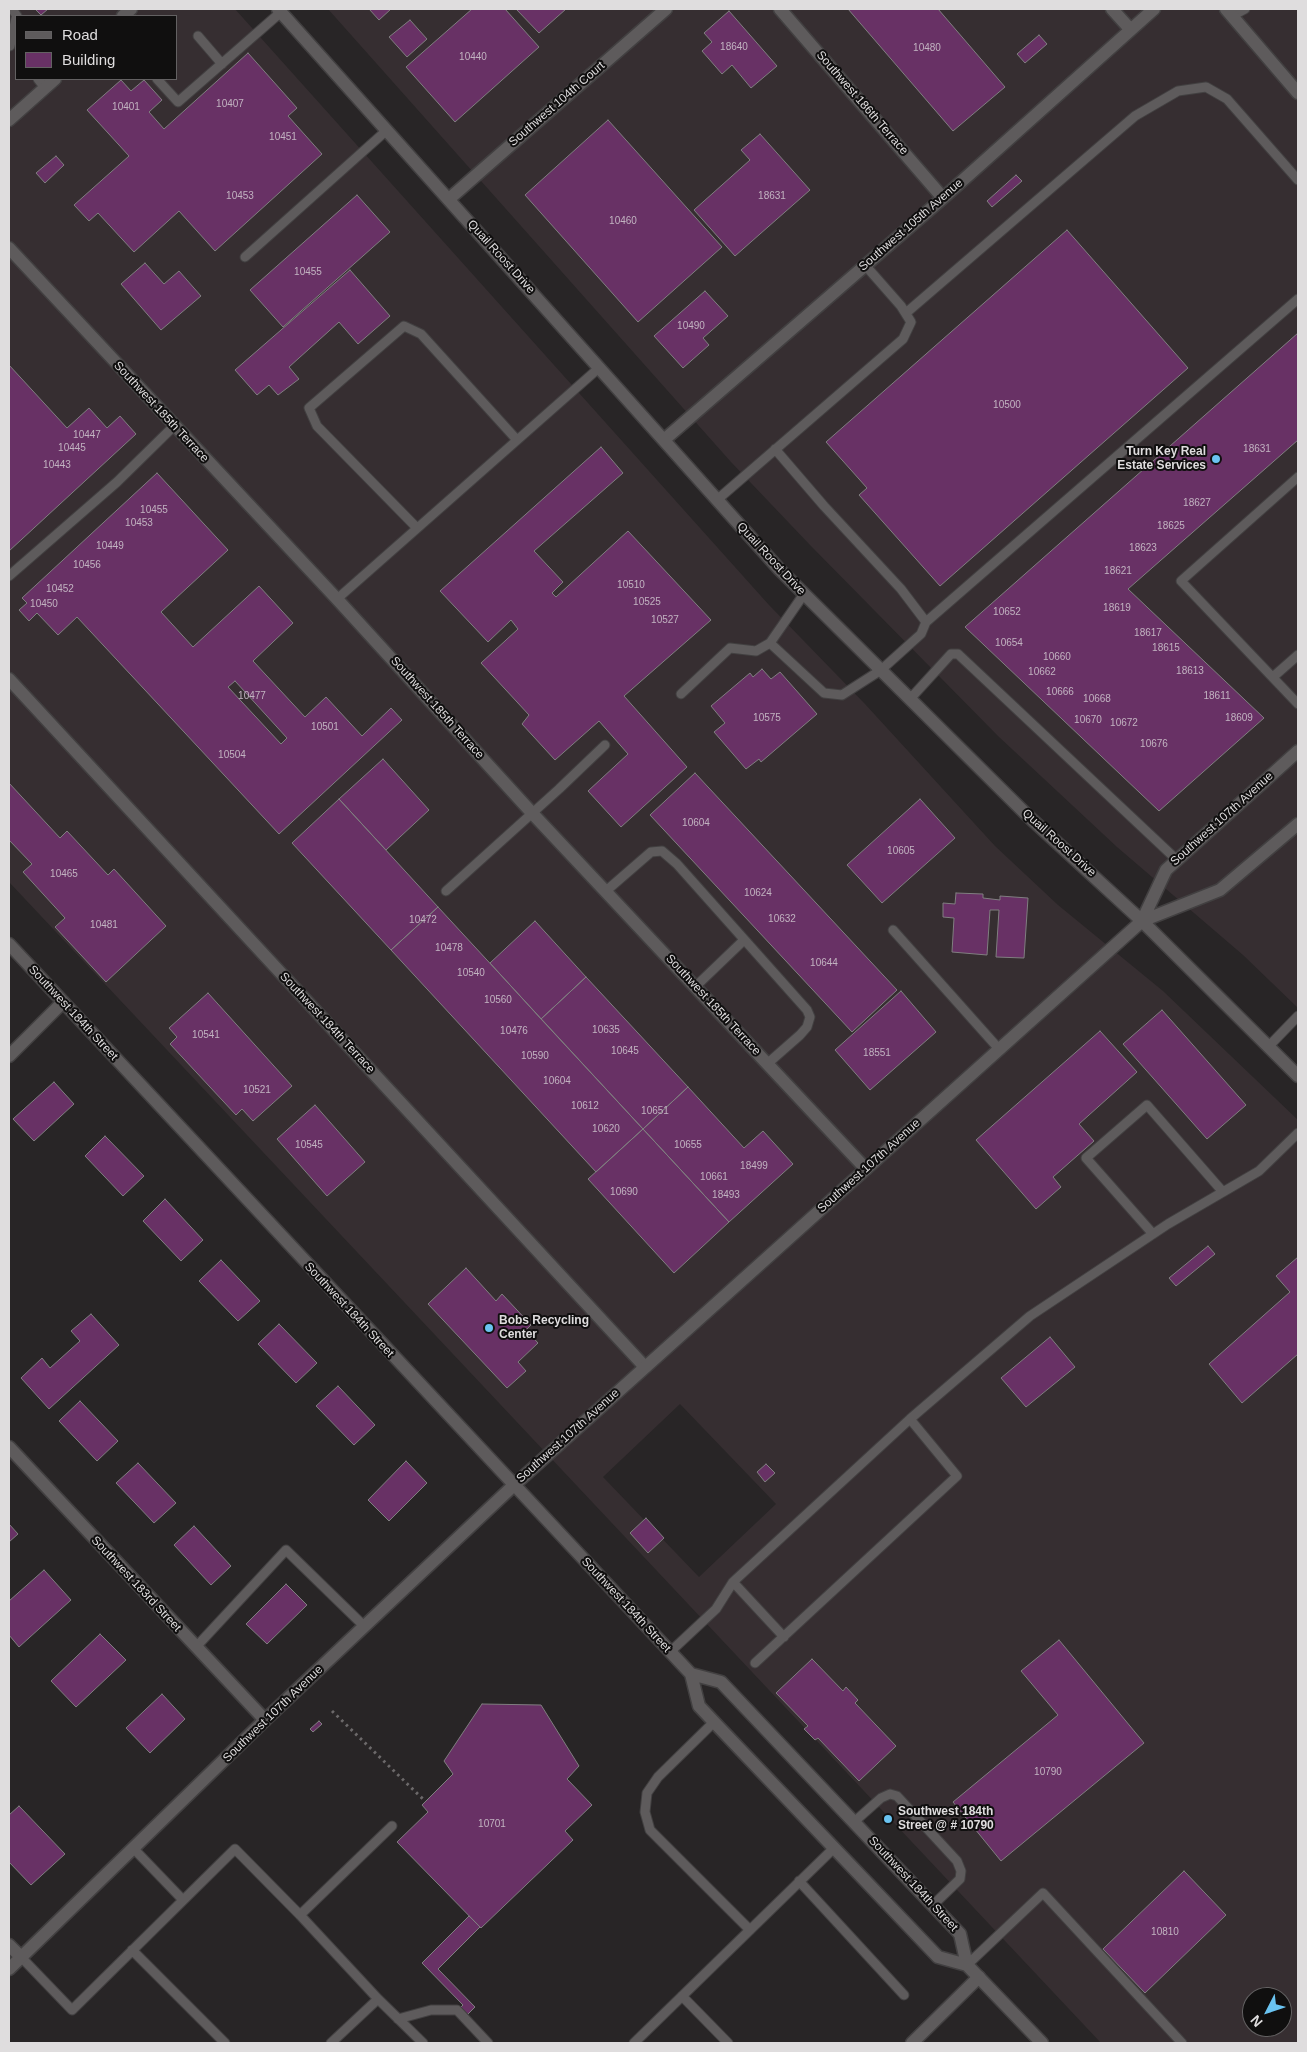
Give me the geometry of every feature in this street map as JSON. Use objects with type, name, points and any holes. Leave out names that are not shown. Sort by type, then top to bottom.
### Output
[{"type":"street","name":"Southwest 104th Court","points":[[448,199],[666,9]]},
{"type":"street","name":"Southwest 186th Terrace","points":[[780,9],[943,198]]},
{"type":"street","points":[[1112,9],[1130,29]]},
{"type":"street","name":"Southwest 105th Avenue","points":[[665,439],[943,198],[1154,9]]},
{"type":"street","name":"Quail Roost Drive","points":[[280,10],[665,439],[779,569],[1028,816],[1142,921],[1298,1076]]},
{"type":"street","points":[[1229,12],[1298,93]]},
{"type":"street","points":[[9,120],[46,82]]},
{"type":"street","name":"Southwest 185th Terrace","points":[[9,248],[338,599],[532,813],[866,1169]]},
{"type":"street","name":"Southwest 184th Terrace","points":[[9,679],[645,1367]]},
{"type":"street","name":"Southwest 107th Avenue","points":[[1142,921],[1166,870],[1298,751]]},
{"type":"street","name":"Southwest 107th Avenue","points":[[9,1969],[265,1720],[513,1486],[1142,921],[1220,890],[1298,825]]},
{"type":"street","name":"Southwest 184th Street","points":[[9,944],[513,1486],[691,1674],[700,1706],[714,1722],[938,1956],[968,1965]]},
{"type":"street","points":[[9,1056],[63,1002]]},
{"type":"street","name":"Southwest 183rd Street","points":[[9,1447],[265,1720]]},
{"type":"street","name":"Southwest 184th Street","points":[[691,1674],[721,1682],[960,1934],[968,1965],[1042,2043]]},
{"type":"street","points":[[9,1945],[21,1957]]},
{"type":"street","points":[[912,2043],[979,1977]]},
{"type":"lane","points":[[1229,12],[1245,9]]},
{"type":"lane","points":[[158,80],[178,102],[280,10]]},
{"type":"lane","points":[[12,49],[15,25]]},
{"type":"lane","points":[[198,36],[222,64]]},
{"type":"lane","points":[[906,313],[1135,116],[1178,91],[1206,87],[1227,99],[1298,180]]},
{"type":"lane","points":[[245,257],[387,130]]},
{"type":"lane","points":[[718,499],[903,339],[911,322],[906,313],[865,265]]},
{"type":"lane","points":[[770,643],[824,693],[842,695],[881,670],[921,634],[926,622],[1298,299]]},
{"type":"lane","points":[[417,528],[318,426],[309,408],[404,326],[421,334],[518,440]]},
{"type":"lane","points":[[338,599],[600,367]]},
{"type":"lane","points":[[9,576],[117,482],[174,426]]},
{"type":"lane","points":[[775,449],[824,506],[902,589],[926,622]]},
{"type":"lane","points":[[1298,477],[1180,581],[1298,704]]},
{"type":"lane","points":[[681,694],[730,648],[756,651],[770,643],[804,594]]},
{"type":"lane","points":[[910,699],[951,654],[958,654],[1177,860]]},
{"type":"lane","points":[[1273,677],[1298,655]]},
{"type":"lane","points":[[446,891],[605,745]]},
{"type":"lane","points":[[606,891],[651,852],[662,851],[677,864],[807,1010],[810,1017],[807,1027],[767,1064]]},
{"type":"lane","points":[[894,930],[999,1049]]},
{"type":"lane","points":[[695,987],[744,940]]},
{"type":"lane","points":[[1269,1046],[1298,1016]]},
{"type":"lane","points":[[1153,1234],[1086,1158],[1147,1105],[1223,1192]]},
{"type":"lane","points":[[670,1652],[716,1609],[733,1582],[910,1419],[1030,1316],[1153,1234],[1259,1171],[1298,1133]]},
{"type":"lane","points":[[755,1663],[957,1476],[910,1419]]},
{"type":"lane","points":[[196,1648],[286,1550],[364,1626]]},
{"type":"lane","points":[[733,1582],[784,1637]]},
{"type":"lane","points":[[714,1722],[658,1777],[647,1793],[645,1812],[650,1830],[750,1930]]},
{"type":"lane","points":[[854,1822],[881,1798],[890,1794],[897,1796],[956,1862],[961,1871],[960,1879],[933,1905]]},
{"type":"lane","points":[[300,1915],[392,1826]]},
{"type":"lane","points":[[634,2043],[834,1848]]},
{"type":"lane","points":[[134,1849],[183,1900]]},
{"type":"lane","points":[[21,1957],[72,2010],[235,1849],[300,1915],[378,1999],[423,2043]]},
{"type":"lane","points":[[799,1881],[904,1995]]},
{"type":"lane","points":[[968,1965],[1043,1893],[1182,2043]]},
{"type":"lane","points":[[132,1950],[225,2043]]},
{"type":"lane","points":[[682,1996],[728,2043]]},
{"type":"lane","points":[[331,2043],[378,1999]]},
{"type":"lane","points":[[398,2019],[431,2010],[457,2010],[488,2043]]},
{"type":"path","points":[[332,1711],[424,1800]]},
{"type":"shaded area","points":[[9,9],[235,9],[769,605],[865,704],[995,846],[1058,905],[1163,991],[1298,1120],[1298,2043],[1101,2043],[9,882]],"holes":[[[680,1404],[776,1504],[699,1577],[603,1477]]]},
{"type":"shaded area","points":[[328,9],[1298,9],[1298,1008],[1243,955],[1117,847],[998,736],[810,545],[731,462]]},
{"type":"building","points":[[35,9],[48,9],[41,15]]},
{"type":"building","points":[[369,9],[391,9],[379,20]]},
{"type":"building","points":[[472,9],[505,9],[539,47],[455,122],[406,67]]},
{"type":"building","points":[[516,9],[566,9],[539,33]]},
{"type":"building","points":[[848,9],[938,9],[1005,87],[953,131]]},
{"type":"building","points":[[729,11],[777,66],[751,88],[732,65],[722,74],[702,51],[712,42],[704,33]]},
{"type":"building","points":[[410,20],[427,39],[407,57],[389,37]]},
{"type":"building","points":[[1039,35],[1047,44],[1025,63],[1017,54]]},
{"type":"building","points":[[248,53],[297,108],[288,116],[322,154],[215,251],[179,211],[134,252],[98,213],[89,221],[74,205],[129,156],[87,110],[121,80],[131,91],[144,80],[162,100],[149,112],[164,129]]},
{"type":"building","points":[[608,120],[722,247],[638,322],[525,195]]},
{"type":"building","points":[[760,134],[810,190],[735,256],[694,210],[750,160],[741,150]]},
{"type":"building","points":[[56,156],[64,165],[45,183],[36,173]]},
{"type":"building","points":[[1016,175],[1022,181],[992,207],[987,201]]},
{"type":"building","points":[[357,195],[390,232],[283,327],[250,290]]},
{"type":"building","points":[[1067,230],[1188,368],[940,586],[859,495],[867,488],[826,442]]},
{"type":"building","points":[[145,263],[164,284],[179,271],[201,296],[161,330],[121,284]]},
{"type":"building","points":[[350,270],[390,316],[358,344],[339,322],[289,367],[299,379],[278,395],[269,385],[257,395],[235,370]]},
{"type":"building","points":[[705,291],[728,316],[703,338],[709,345],[683,368],[654,336]]},
{"type":"building","points":[[1298,333],[1298,440],[1128,589],[1264,718],[1159,811],[965,627]]},
{"type":"building","points":[[9,365],[67,428],[89,408],[107,428],[120,416],[136,434],[9,551]]},
{"type":"building","points":[[601,447],[623,473],[534,551],[563,582],[552,593],[556,597],[628,531],[711,620],[624,696],[687,767],[621,827],[588,791],[628,754],[599,721],[555,760],[522,724],[529,715],[481,663],[518,629],[511,620],[488,642],[440,591]]},
{"type":"building","points":[[157,473],[228,550],[161,612],[193,647],[259,586],[293,623],[253,661],[305,717],[326,697],[362,736],[391,708],[402,720],[279,834],[77,617],[58,635],[37,613],[29,621],[19,610],[27,603],[22,598]],"holes":[[[235,681],[287,738],[281,744],[228,687]]]},
{"type":"building","points":[[762,669],[771,679],[780,672],[817,714],[761,762],[759,759],[746,769],[714,732],[725,723],[711,706],[750,673],[753,677]]},
{"type":"building","points":[[383,759],[429,810],[386,850],[339,799]]},
{"type":"building","points":[[695,773],[897,990],[852,1032],[650,815]]},
{"type":"building","points":[[9,783],[60,838],[67,831],[108,875],[114,869],[166,926],[106,982],[55,927],[65,918],[23,872],[32,864],[9,840]]},
{"type":"building","points":[[339,799],[438,907],[391,950],[292,843]]},
{"type":"building","points":[[920,799],[955,838],[882,903],[847,865]]},
{"type":"building","points":[[956,893],[983,894],[983,898],[1000,900],[1000,896],[1028,898],[1024,958],[996,957],[999,910],[990,910],[987,955],[952,952],[954,918],[943,917],[943,903],[955,904]]},
{"type":"building","points":[[438,907],[643,1129],[596,1172],[391,950]]},
{"type":"building","points":[[535,921],[586,977],[541,1019],[490,963]]},
{"type":"building","points":[[586,977],[688,1087],[643,1129],[541,1019]]},
{"type":"building","points":[[901,991],[936,1032],[870,1090],[835,1050]]},
{"type":"building","points":[[208,993],[292,1086],[253,1121],[242,1109],[236,1115],[170,1044],[177,1037],[169,1028]]},
{"type":"building","points":[[1162,1010],[1246,1105],[1207,1139],[1123,1044]]},
{"type":"building","points":[[1100,1031],[1137,1072],[1079,1124],[1094,1141],[1053,1177],[1061,1187],[1036,1209],[976,1140]]},
{"type":"building","points":[[54,1082],[74,1104],[34,1141],[13,1119]]},
{"type":"building","points":[[688,1087],[744,1148],[763,1131],[793,1164],[729,1222],[643,1129]]},
{"type":"building","points":[[315,1105],[365,1162],[327,1196],[277,1139]]},
{"type":"building","points":[[643,1129],[729,1222],[674,1273],[588,1179]]},
{"type":"building","points":[[105,1136],[144,1176],[123,1196],[85,1156]]},
{"type":"building","points":[[165,1199],[203,1240],[181,1261],[143,1221]]},
{"type":"building","points":[[1208,1246],[1215,1254],[1176,1286],[1169,1278]]},
{"type":"building","points":[[1298,1257],[1298,1354],[1242,1403],[1209,1364],[1290,1292],[1276,1276]]},
{"type":"building","points":[[221,1260],[260,1301],[238,1321],[199,1281]]},
{"type":"building","name":"Bobs Recycling Center","points":[[466,1268],[496,1301],[502,1294],[531,1325],[526,1330],[538,1343],[518,1362],[526,1371],[507,1388],[428,1304]]},
{"type":"building","points":[[91,1314],[119,1345],[49,1409],[21,1378],[42,1358],[50,1368],[80,1341],[71,1331]]},
{"type":"building","points":[[279,1324],[317,1363],[296,1383],[258,1344]]},
{"type":"building","points":[[1050,1337],[1075,1367],[1026,1407],[1001,1378]]},
{"type":"building","points":[[338,1386],[375,1425],[354,1445],[316,1406]]},
{"type":"building","points":[[80,1401],[118,1441],[97,1461],[59,1421]]},
{"type":"building","points":[[406,1461],[427,1483],[389,1521],[368,1500]]},
{"type":"building","points":[[138,1463],[176,1503],[154,1523],[116,1483]]},
{"type":"building","points":[[766,1464],[775,1473],[765,1482],[757,1472]]},
{"type":"building","points":[[646,1518],[664,1538],[648,1553],[630,1533]]},
{"type":"building","points":[[9,1524],[18,1534],[9,1542]]},
{"type":"building","points":[[194,1526],[231,1566],[211,1585],[174,1545]]},
{"type":"building","points":[[44,1570],[71,1600],[19,1647],[9,1635],[9,1601]]},
{"type":"building","points":[[286,1584],[307,1605],[267,1644],[246,1624]]},
{"type":"building","points":[[100,1634],[126,1660],[76,1707],[51,1681]]},
{"type":"building","points":[[1059,1640],[1144,1743],[1001,1861],[953,1802],[1058,1715],[1021,1671]]},
{"type":"building","points":[[812,1659],[843,1691],[846,1687],[858,1700],[855,1703],[896,1746],[859,1781],[818,1738],[815,1740],[804,1729],[808,1726],[776,1693]]},
{"type":"building","points":[[162,1694],[185,1719],[150,1753],[126,1728]]},
{"type":"building","points":[[482,1704],[541,1705],[579,1766],[567,1779],[592,1805],[565,1831],[573,1840],[481,1928],[397,1842],[428,1812],[422,1805],[453,1774],[444,1761]]},
{"type":"building","points":[[319,1721],[322,1724],[313,1732],[310,1729]]},
{"type":"building","points":[[19,1806],[65,1854],[31,1885],[9,1862],[9,1815]]},
{"type":"building","points":[[1184,1871],[1226,1915],[1145,1993],[1103,1949]]},
{"type":"building","points":[[469,1916],[480,1927],[438,1969],[475,2007],[465,2017],[458,2010],[463,2005],[422,1963]]},
{"type":"place","name":"Turn Key Real Estate Services","points":[[1216,459]]},
{"type":"place","name":"Bobs Recycling Center","points":[[489,1328]]},
{"type":"place","name":"Southwest 184th Street @ # 10790","points":[[888,1819]]}]
